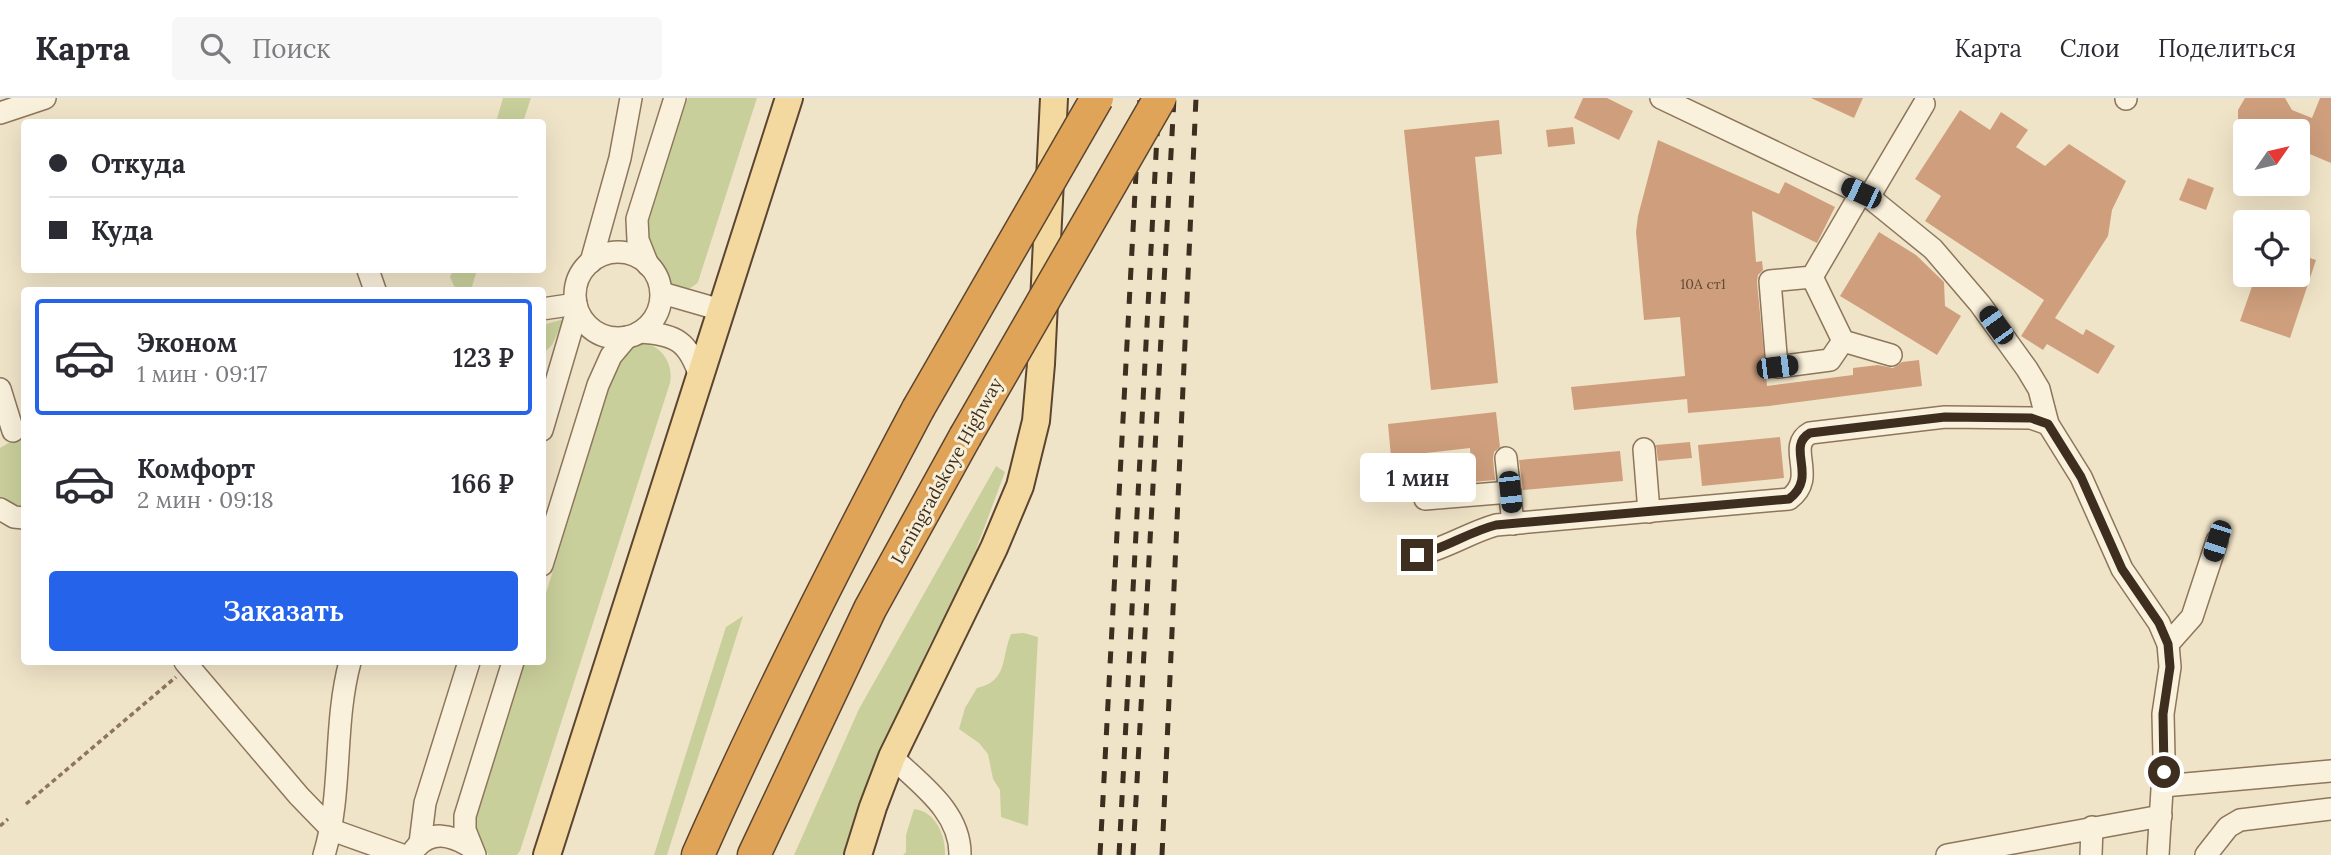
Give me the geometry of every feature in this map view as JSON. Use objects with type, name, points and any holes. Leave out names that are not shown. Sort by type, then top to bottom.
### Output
[{"type":"highway","points":[[698,855],[744,751],[814,608],[918,409],[1097,98]]},
{"type":"highway","name":"Leningradskoye Highway","points":[[754,855],[870,610],[965,437],[1160,98]]},
{"type":"main road","points":[[547,855],[789,98]]},
{"type":"main road","points":[[858,855],[892,757],[1020,486],[1036,421],[1041,364],[1054,98]]},
{"type":"street","points":[[0,113],[45,98]]},
{"type":"street","points":[[591,261],[620,158],[631,98]]},
{"type":"street","points":[[648,265],[638,240],[637,219],[675,98]]},
{"type":"street","points":[[1661,98],[1865,195],[1933,250],[1980,304],[2027,369],[2039,389],[2048,424],[2081,477],[2122,569],[2159,623],[2168,644],[2170,667],[2163,714],[2163,786],[2158,855]]},
{"type":"street","points":[[1812,277],[1924,104]]},
{"type":"street","points":[[546,417],[576,307],[575,285],[591,261],[609,252],[634,254],[653,269],[662,293],[656,317],[633,334],[611,356],[598,385],[546,552]]},
{"type":"street","points":[[1812,277],[1843,341],[1891,355]]},
{"type":"street","points":[[1812,277],[1770,281],[1777,367],[1830,360],[1843,341]]},
{"type":"street","points":[[662,293],[721,310]]},
{"type":"street","points":[[546,309],[576,307]]},
{"type":"street","points":[[576,307],[591,330],[614,339],[633,334],[664,334],[685,345],[694,359],[700,377]]},
{"type":"street","points":[[546,365],[567,347]]},
{"type":"street","points":[[0,388],[12,432]]},
{"type":"street","points":[[1417,555],[1448,546],[1478,530],[1513,524],[1789,499],[1798,492],[1803,482],[1800,446],[1804,436],[1810,433],[1945,417],[2031,418],[2048,424]]},
{"type":"street","points":[[1644,449],[1649,512]]},
{"type":"street","points":[[1507,458],[1513,524]]},
{"type":"street","points":[[1425,499],[1510,492]]},
{"type":"street","points":[[0,509],[21,518]]},
{"type":"street","points":[[2168,644],[2192,617],[2217,541]]},
{"type":"street","points":[[324,855],[332,830],[344,696],[349,665]]},
{"type":"street","points":[[415,849],[425,803],[468,665]]},
{"type":"street","points":[[473,851],[465,830],[465,816],[512,665]]},
{"type":"street","points":[[183,668],[332,830],[402,855]]},
{"type":"street","points":[[892,757],[948,813],[956,829],[960,855]]},
{"type":"street","points":[[2163,786],[2331,771]]},
{"type":"street","points":[[2206,855],[2228,827],[2240,820],[2331,809]]},
{"type":"street","points":[[1947,855],[2161,816]]},
{"type":"street","points":[[2091,855],[2092,827]]},
{"type":"street","points":[[415,849],[437,836],[446,836],[455,837],[473,851]]},
{"type":"path","points":[[26,804],[183,668]]},
{"type":"path","points":[[0,826],[8,819]]},
{"type":"green space","points":[[503,98],[531,98],[524,119],[497,119]]},
{"type":"green space","points":[[688,98],[757,98],[698,282],[690,288],[677,289],[666,280],[658,265],[651,246],[649,225],[651,204],[663,159]]},
{"type":"green space","points":[[452,273],[476,273],[472,287],[455,287],[450,277]]},
{"type":"green space","points":[[564,319],[552,345],[546,351],[546,324]]},
{"type":"green space","points":[[642,343],[655,347],[668,362],[670,383],[520,851],[517,855],[489,855],[478,837],[477,816],[523,665],[546,665],[546,593],[615,368],[627,349]]},
{"type":"green space","points":[[21,437],[21,510],[0,499],[0,448]]},
{"type":"green space","points":[[996,466],[1005,472],[968,571],[929,646],[881,753],[847,855],[794,855],[859,709]]},
{"type":"green space","points":[[743,616],[667,855],[654,855],[726,627]]},
{"type":"green space","points":[[1024,633],[1038,637],[1028,826],[1001,817],[1000,790],[993,779],[988,754],[979,743],[959,729],[965,708],[977,688],[987,685],[999,674],[1011,634]]},
{"type":"green space","points":[[914,809],[928,814],[938,825],[944,840],[945,855],[903,855],[906,852],[906,835]]},
{"type":"building","points":[[1583,98],[1607,98],[1633,111],[1619,140],[1574,118]]},
{"type":"building","points":[[1811,98],[1863,98],[1854,118]]},
{"type":"building","points":[[2245,98],[2285,98],[2292,110],[2312,118],[2320,98],[2331,98],[2331,163],[2310,154],[2310,119],[2238,119],[2238,110]]},
{"type":"building","points":[[1960,110],[1990,130],[2001,112],[2028,130],[2016,147],[2045,166],[2069,144],[2126,181],[2112,210],[2108,236],[2055,318],[2083,335],[2086,329],[2115,346],[2098,374],[2047,344],[2043,350],[2021,336],[2044,300],[1925,221],[1941,196],[1915,179]]},
{"type":"building","points":[[1499,120],[1502,154],[1475,157],[1498,383],[1431,390],[1404,130]]},
{"type":"building","points":[[1573,127],[1575,144],[1548,147],[1546,130]]},
{"type":"building","points":[[1658,140],[1779,194],[1785,182],[1835,207],[1817,243],[1752,211],[1756,262],[1762,261],[1763,270],[1758,275],[1757,282],[1767,386],[1853,375],[1853,368],[1878,365],[1893,368],[1902,362],[1919,360],[1922,386],[1769,406],[1688,413],[1687,399],[1574,410],[1571,387],[1685,376],[1680,317],[1644,320],[1636,232]]},
{"type":"building","points":[[2188,178],[2214,188],[2206,210],[2179,200]]},
{"type":"building","points":[[1879,232],[1916,255],[1944,282],[1945,306],[1961,316],[1937,355],[1840,296]]},
{"type":"building","points":[[2310,258],[2316,260],[2310,278]]},
{"type":"building","points":[[2252,287],[2307,287],[2290,338],[2240,321]]},
{"type":"building","points":[[1496,412],[1500,447],[1494,452],[1495,480],[1472,482],[1470,448],[1391,457],[1388,424]]},
{"type":"building","points":[[1780,437],[1784,478],[1702,486],[1698,445]]},
{"type":"building","points":[[1690,442],[1692,458],[1658,461],[1656,445]]},
{"type":"building","points":[[1620,451],[1623,481],[1523,490],[1519,460]]},
{"type":"railway","points":[[1100,855],[1140,98]]},
{"type":"railway","points":[[1119,855],[1159,98]]},
{"type":"railway","points":[[1133,855],[1174,98]]},
{"type":"railway","points":[[1162,855],[1196,98]]},
{"type":"route","points":[[1417,555],[1448,546],[1478,530],[1496,525],[1789,499],[1798,492],[1803,482],[1800,446],[1804,436],[1810,433],[1945,417],[2031,418],[2048,424],[2081,477],[2122,569],[2159,623],[2168,644],[2170,667],[2163,714],[2164,772]]}]
